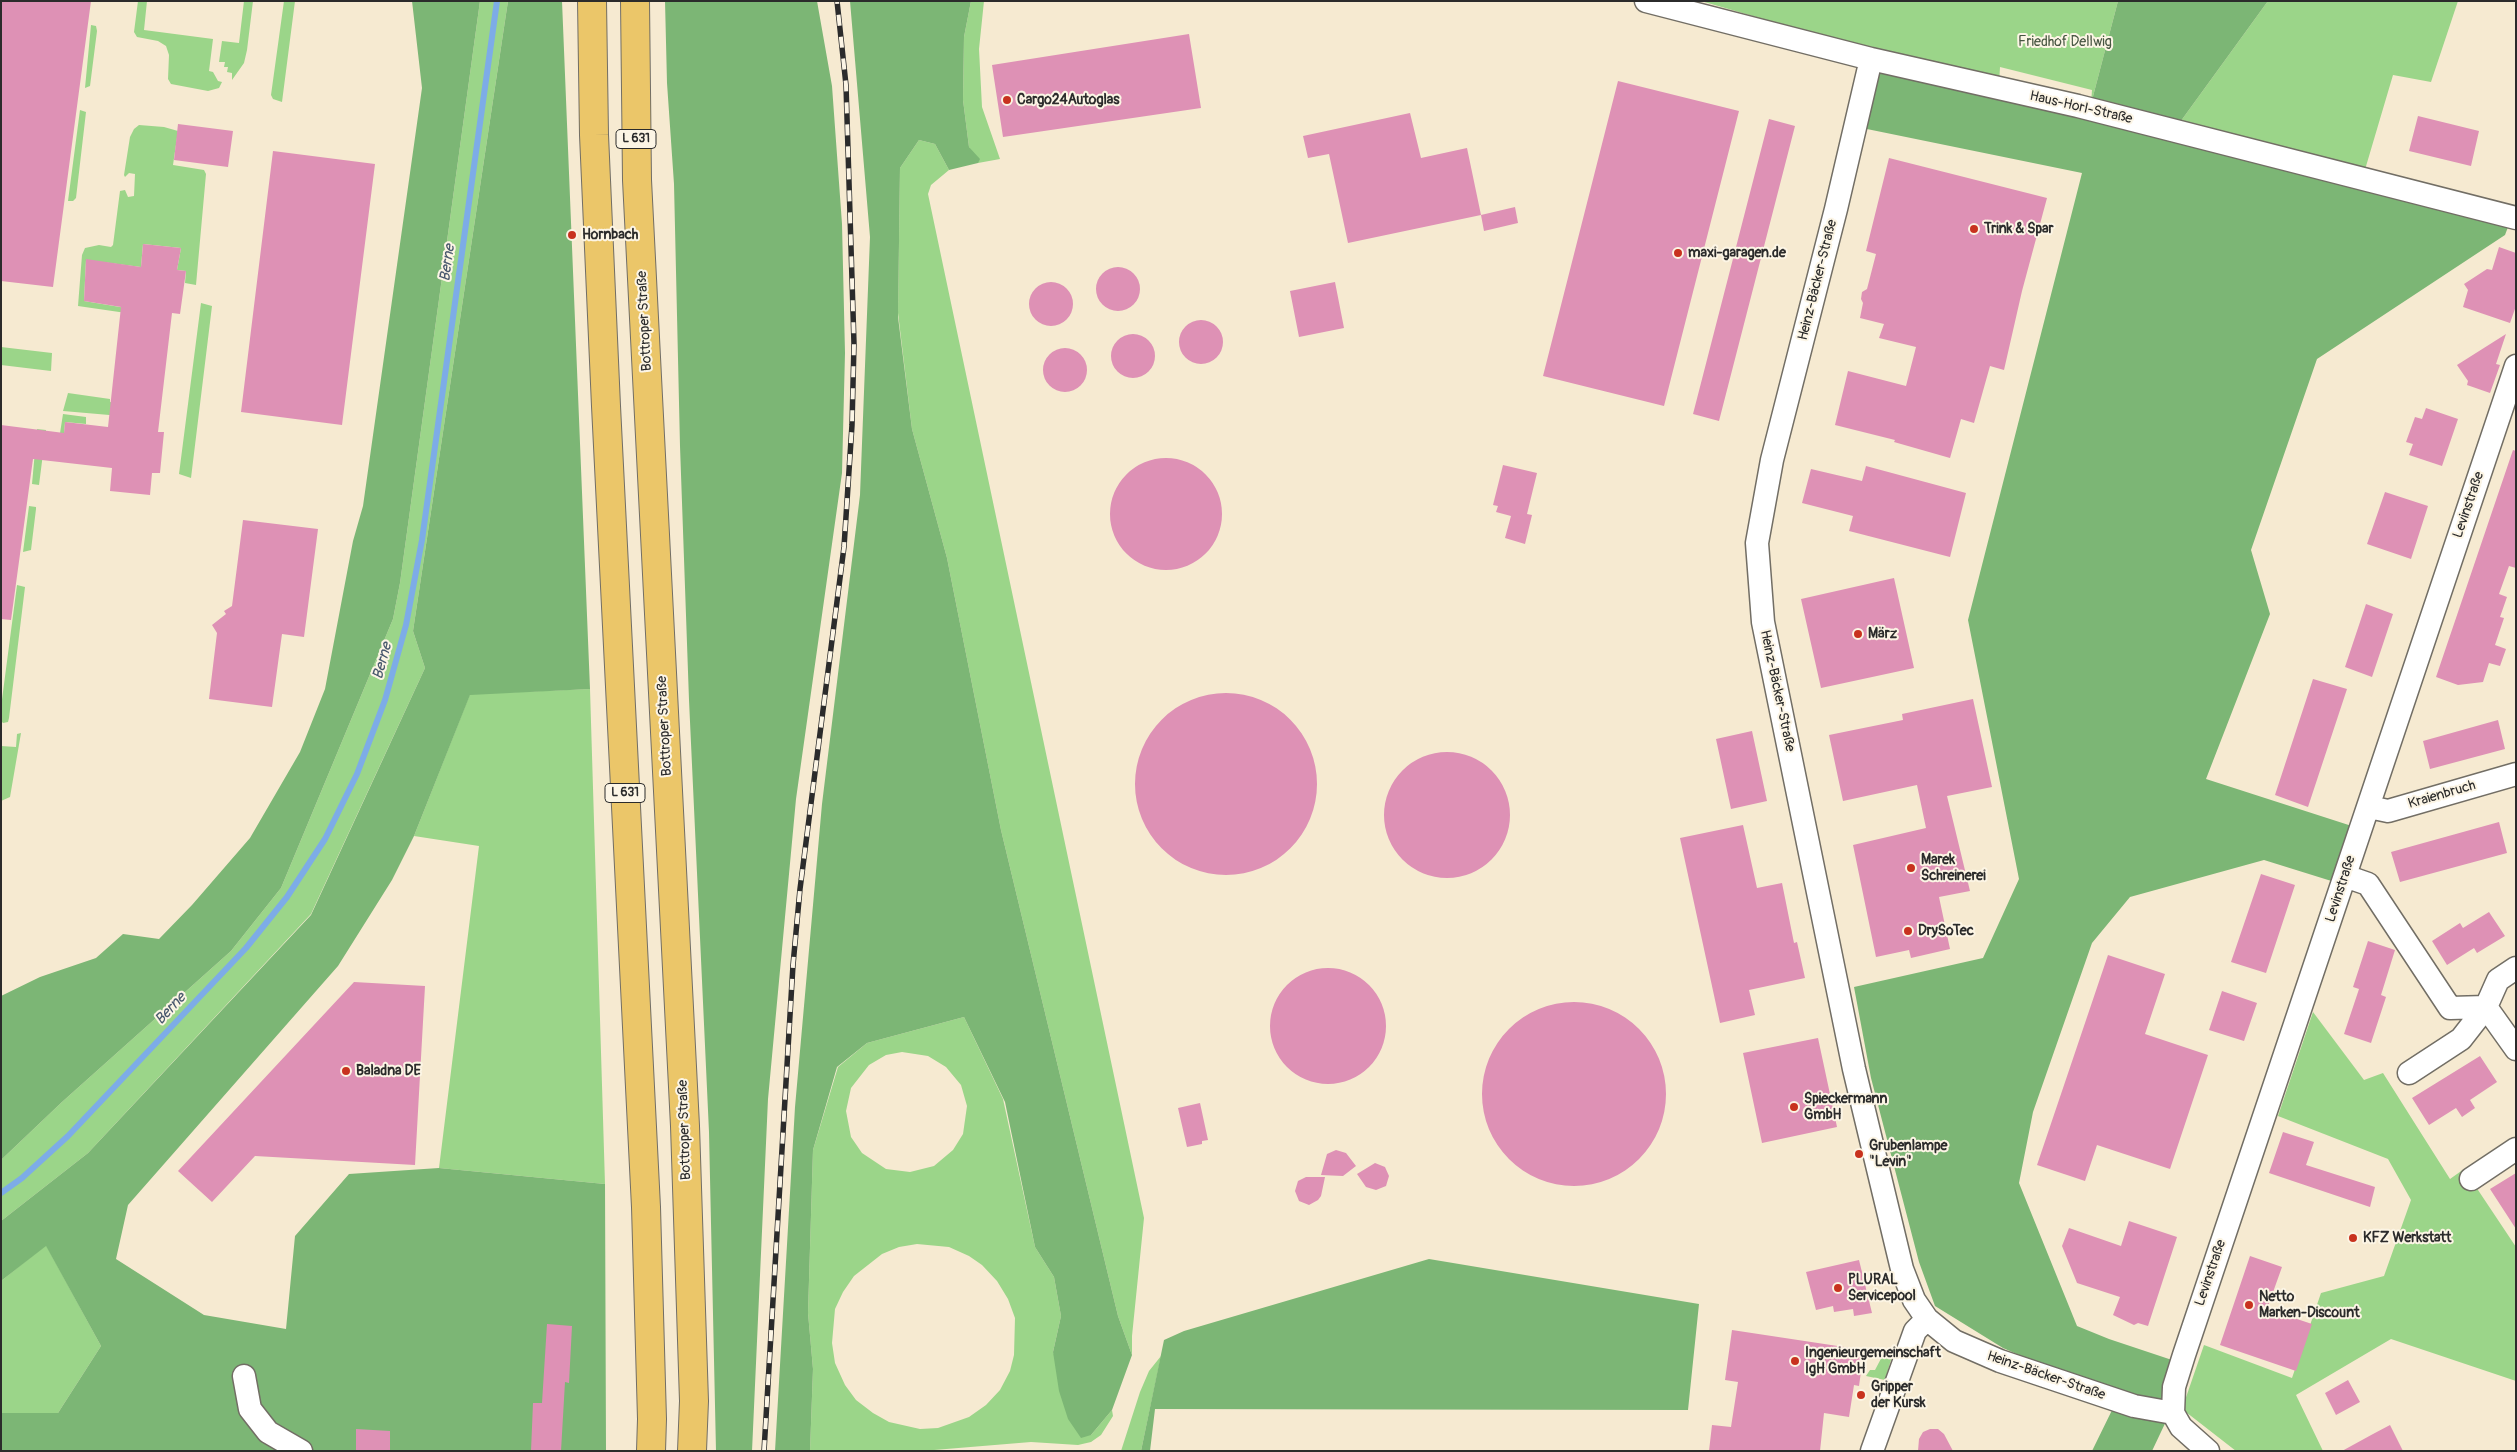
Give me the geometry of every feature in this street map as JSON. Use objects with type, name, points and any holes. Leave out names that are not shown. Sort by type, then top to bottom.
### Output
[{"type":"main road","name":"L 631","points":[[592,1],[594,135],[606,406],[646,1207],[652,1419],[650,1451]]},
{"type":"main road","name":"Bottroper Straße","points":[[635,1],[637,180],[685,1126],[694,1401],[692,1451]]},
{"type":"street","name":"Haus-Horl-Straße","points":[[1646,1],[1871,58],[2078,106],[2516,218]]},
{"type":"street","name":"Heinz-Bäcker-Straße","points":[[1871,58],[1836,209],[1772,460],[1760,516],[1757,568],[1763,622],[1854,1069],[1902,1269],[1914,1300],[1927,1319],[1954,1341],[1992,1358],[2134,1406],[2173,1413]]},
{"type":"street","name":"Levinstraße","points":[[2173,1413],[2174,1387],[2186,1346],[2516,366]]},
{"type":"street","name":"Kraienbruch","points":[[2369,807],[2388,811],[2516,774]]},
{"type":"street","points":[[2345,876],[2368,884],[2450,1008],[2486,1007]]},
{"type":"street","points":[[2409,1073],[2461,1039],[2486,1007],[2498,980],[2516,968]]},
{"type":"street","points":[[2486,1007],[2516,1049]]},
{"type":"street","points":[[2471,1179],[2516,1149]]},
{"type":"street","points":[[1872,1451],[1915,1331],[1927,1319]]},
{"type":"street","points":[[244,1376],[250,1409],[268,1432],[301,1451]]},
{"type":"street","points":[[2173,1413],[2181,1427],[2208,1451]]},
{"type":"green space","points":[[138,1],[147,1],[144,30],[213,39],[209,71],[213,72],[218,81],[222,82],[219,88],[208,91],[171,84],[168,79],[169,55],[166,46],[158,41],[137,37],[134,32]]},
{"type":"green space","points":[[244,1],[253,1],[247,50],[244,63],[232,80],[232,73],[227,72],[228,67],[224,67],[225,62],[219,62],[222,41],[239,43]]},
{"type":"green space","points":[[284,1],[295,1],[282,102],[273,99],[271,95]]},
{"type":"green space","points":[[412,1],[480,1],[400,583],[393,619],[281,888],[231,951],[62,1102],[1,1160],[1,996],[40,977],[96,958],[123,934],[159,939],[192,905],[250,838],[300,752],[325,689],[353,541],[363,506],[422,88]]},
{"type":"green space","points":[[480,1],[508,1],[413,631],[425,668],[311,914],[88,1153],[1,1221],[1,1160],[62,1102],[231,951],[281,888],[393,619],[400,583]]},
{"type":"green space","points":[[508,1],[562,1],[590,689],[470,695],[414,836],[392,880],[338,966],[128,1205],[116,1259],[204,1315],[286,1329],[295,1236],[349,1174],[439,1168],[605,1184],[606,1451],[1,1451],[1,1413],[58,1413],[101,1346],[46,1246],[1,1281],[1,1221],[88,1153],[311,915],[425,668],[413,631]]},
{"type":"green space","points":[[665,1],[817,1],[832,86],[842,224],[845,353],[842,473],[796,799],[768,1099],[752,1451],[716,1451],[709,1132],[689,700],[680,446],[674,184],[667,83]]},
{"type":"green space","points":[[850,1],[971,1],[964,37],[963,100],[969,147],[980,159],[978,163],[949,170],[935,144],[919,140],[900,168],[898,317],[912,429],[947,558],[1001,830],[1118,1316],[1132,1355],[1112,1410],[1091,1435],[1081,1438],[1068,1419],[1059,1391],[1053,1352],[1061,1316],[1054,1277],[1035,1247],[1005,1102],[964,1017],[867,1043],[837,1067],[813,1150],[808,1313],[813,1369],[810,1451],[775,1451],[795,1107],[822,804],[860,495],[870,237]]},
{"type":"green space","points":[[971,1],[984,1],[979,49],[982,107],[1000,159],[978,163],[969,147],[963,100],[964,37]]},
{"type":"green space","name":"Friedhof Dellwig","points":[[1701,1],[2118,1],[2091,104],[2092,90],[2000,67],[1999,84],[1870,50]]},
{"type":"green space","points":[[2118,1],[2268,1],[2178,125],[2091,104]]},
{"type":"green space","points":[[2268,1],[2458,1],[2431,82],[2393,75],[2364,173],[2178,125]]},
{"type":"green space","points":[[91,25],[96,26],[97,31],[90,86],[85,88]]},
{"type":"green space","points":[[1880,64],[2511,219],[2505,235],[2317,359],[2251,550],[2270,614],[2206,779],[2358,828],[2341,884],[2264,860],[2130,897],[2092,943],[2033,1112],[2019,1183],[2077,1326],[2109,1339],[2178,1362],[2168,1410],[2092,1387],[2003,1348],[1935,1306],[1919,1262],[1871,1078],[1854,987],[1983,958],[2019,879],[1968,620],[2082,173],[1862,128]]},
{"type":"green space","points":[[80,110],[86,112],[76,198],[73,201],[68,201]]},
{"type":"green space","points":[[139,125],[164,127],[178,131],[173,165],[204,170],[206,174],[196,285],[185,283],[186,271],[177,270],[181,248],[143,244],[141,267],[86,260],[84,301],[132,309],[133,314],[78,306],[82,255],[85,248],[99,245],[111,247],[113,245],[120,191],[125,190],[128,197],[134,196],[135,174],[129,173],[125,177],[124,175],[130,137],[134,129]]},
{"type":"green space","points":[[919,140],[935,144],[949,170],[931,185],[928,194],[1144,1218],[1132,1336],[1132,1355],[1118,1316],[1001,830],[947,558],[912,429],[898,313],[900,168]]},
{"type":"green space","points":[[201,303],[212,306],[191,478],[179,474]]},
{"type":"green space","points":[[1,347],[52,353],[51,371],[1,365]]},
{"type":"green space","points":[[68,393],[110,399],[110,402],[123,404],[121,416],[63,411]]},
{"type":"green space","points":[[63,414],[86,417],[86,424],[65,422],[63,446],[58,446]]},
{"type":"green space","points":[[37,429],[46,430],[39,485],[32,484]]},
{"type":"green space","points":[[29,506],[36,507],[31,550],[23,552]]},
{"type":"green space","points":[[17,585],[25,587],[9,718],[8,722],[3,723],[1,721],[1,707]]},
{"type":"green space","points":[[590,689],[605,1184],[439,1168],[479,846],[414,836],[470,694]]},
{"type":"green space","points":[[21,733],[10,797],[1,801],[1,746],[16,747],[17,734]]},
{"type":"green space","points":[[2313,1012],[2364,1080],[2383,1073],[2450,1179],[2464,1169],[2516,1247],[2516,1381],[2391,1339],[2296,1395],[2323,1451],[2236,1451],[2182,1409],[2204,1345],[2292,1378],[2321,1293],[2384,1276],[2411,1200],[2388,1159],[2278,1116]]},
{"type":"green space","points":[[964,1017],[1003,1099],[1035,1247],[1054,1277],[1061,1316],[1053,1352],[1091,1435],[1112,1410],[1113,1416],[1101,1435],[1091,1442],[1078,1445],[1031,1442],[922,1451],[810,1451],[813,1369],[808,1313],[813,1150],[838,1067],[867,1043]],"holes":[[[902,1052],[928,1056],[946,1067],[961,1085],[967,1106],[963,1134],[953,1150],[934,1166],[910,1172],[886,1169],[862,1153],[851,1137],[846,1111],[851,1088],[869,1065],[886,1055]],[[917,1244],[949,1247],[969,1256],[982,1265],[997,1281],[1008,1299],[1015,1318],[1014,1355],[1010,1371],[1000,1390],[986,1405],[969,1417],[938,1428],[920,1429],[889,1422],[856,1400],[845,1385],[835,1363],[832,1343],[835,1309],[843,1292],[854,1276],[882,1254],[899,1247]]]},
{"type":"green space","points":[[46,1245],[101,1346],[58,1413],[1,1413],[1,1281]]},
{"type":"green space","points":[[1429,1259],[1699,1304],[1688,1410],[1155,1409],[1150,1451],[1141,1451],[1164,1340],[1184,1331]]},
{"type":"green space","points":[[1885,1351],[1893,1353],[1885,1380],[1866,1376],[1870,1370],[1875,1370]]},
{"type":"green space","points":[[1161,1356],[1141,1451],[1121,1451],[1140,1392],[1149,1371]]},
{"type":"green space","points":[[2116,1402],[2169,1415],[2152,1451],[2092,1451]]},
{"type":"building","points":[[1,1],[91,1],[53,287],[1,281]]},
{"type":"building","points":[[1189,34],[1201,108],[1003,137],[992,65]]},
{"type":"building","points":[[1618,81],[1739,111],[1664,406],[1543,376]]},
{"type":"building","points":[[1410,113],[1421,158],[1467,148],[1481,215],[1348,243],[1329,154],[1308,158],[1303,136]]},
{"type":"building","points":[[2418,116],[2479,131],[2471,166],[2409,151]]},
{"type":"building","name":"maxi-garagen.de","points":[[1769,119],[1795,126],[1719,421],[1693,414]]},
{"type":"building","points":[[178,124],[233,131],[228,167],[174,160]]},
{"type":"building","points":[[273,151],[375,164],[342,425],[241,412]]},
{"type":"building","points":[[1889,158],[2047,198],[2022,291],[2004,370],[1990,366],[1974,423],[1961,419],[1950,458],[1894,442],[1895,440],[1835,425],[1848,371],[1906,386],[1916,347],[1879,338],[1884,324],[1860,318],[1863,303],[1861,299],[1862,292],[1867,289],[1876,254],[1866,251]]},
{"type":"building","points":[[1515,207],[1518,223],[1484,231],[1481,215]]},
{"type":"building","points":[[143,244],[181,248],[177,270],[186,271],[180,314],[172,313],[158,432],[164,432],[160,473],[152,473],[150,495],[110,491],[112,468],[33,459],[11,620],[1,619],[1,425],[64,433],[65,422],[108,427],[121,307],[84,301],[86,259],[141,267]]},
{"type":"building","points":[[2499,247],[2516,253],[2516,306],[2510,323],[2463,307],[2468,290],[2464,284],[2487,269],[2492,270]]},
{"type":"building","points":[[1114,267],[1122,267],[1134,273],[1140,289],[1134,305],[1122,311],[1114,311],[1102,305],[1096,293],[1096,285],[1102,273]]},
{"type":"building","points":[[1055,282],[1067,288],[1072,295],[1072,313],[1067,320],[1060,325],[1047,326],[1039,323],[1032,316],[1029,300],[1032,292],[1039,285]]},
{"type":"building","points":[[1335,282],[1344,328],[1299,337],[1290,291]]},
{"type":"building","points":[[1205,320],[1217,326],[1222,334],[1222,350],[1217,358],[1209,363],[1197,364],[1185,358],[1180,350],[1179,338],[1185,326],[1193,321]]},
{"type":"building","points":[[1137,334],[1149,340],[1154,347],[1154,365],[1149,372],[1142,377],[1129,378],[1121,375],[1114,368],[1111,352],[1114,344],[1121,337]]},
{"type":"building","points":[[2506,334],[2496,364],[2500,365],[2490,393],[2467,385],[2468,381],[2457,365]]},
{"type":"building","points":[[1061,348],[1069,348],[1081,354],[1087,370],[1081,386],[1069,392],[1061,392],[1049,386],[1043,374],[1043,366],[1049,354]]},
{"type":"building","points":[[2426,408],[2458,419],[2442,466],[2409,455],[2413,444],[2406,442],[2415,417],[2422,419]]},
{"type":"building","points":[[2513,450],[2516,451],[2516,568],[2509,566],[2499,594],[2507,597],[2500,617],[2504,618],[2495,645],[2506,649],[2500,666],[2489,663],[2483,682],[2458,685],[2436,677]]},
{"type":"building","points":[[1166,458],[1187,462],[1205,475],[1218,493],[1222,514],[1218,535],[1205,553],[1187,566],[1166,570],[1145,566],[1127,553],[1114,535],[1110,514],[1114,493],[1127,475],[1145,462]]},
{"type":"building","points":[[1503,465],[1537,473],[1527,514],[1532,515],[1525,544],[1505,538],[1511,516],[1496,512],[1498,506],[1493,505]]},
{"type":"building","points":[[1866,466],[1966,493],[1950,557],[1849,531],[1853,516],[1802,503],[1811,469],[1862,481]]},
{"type":"building","points":[[2385,492],[2428,506],[2411,559],[2367,544]]},
{"type":"building","points":[[243,520],[318,529],[304,637],[282,634],[272,707],[209,699],[217,633],[212,625],[226,614],[224,611],[232,606]]},
{"type":"building","name":"März","points":[[1894,578],[1914,668],[1821,688],[1801,599]]},
{"type":"building","points":[[2366,604],[2393,614],[2372,677],[2345,667]]},
{"type":"building","points":[[2313,679],[2347,689],[2308,807],[2275,795]]},
{"type":"building","points":[[1226,693],[1244,695],[1261,700],[1290,720],[1310,749],[1315,766],[1317,784],[1315,802],[1310,819],[1290,848],[1261,868],[1244,873],[1226,875],[1208,873],[1191,868],[1162,848],[1142,819],[1137,802],[1135,784],[1137,766],[1142,749],[1162,720],[1191,700],[1208,695]]},
{"type":"building","points":[[1973,699],[1992,787],[1947,796],[1970,891],[1939,897],[1950,949],[1911,958],[1909,950],[1876,957],[1853,845],[1926,828],[1917,785],[1843,801],[1829,735],[1903,720],[1902,714]]},
{"type":"building","points":[[2498,720],[2505,749],[2430,769],[2423,741]]},
{"type":"building","points":[[1752,731],[1767,801],[1731,809],[1716,739]]},
{"type":"building","points":[[1447,752],[1471,757],[1482,762],[1492,770],[1500,780],[1505,791],[1510,815],[1505,839],[1500,850],[1492,860],[1482,868],[1471,873],[1447,878],[1423,873],[1412,868],[1402,860],[1394,850],[1389,839],[1384,815],[1389,791],[1394,780],[1402,770],[1412,762],[1423,757]]},
{"type":"building","points":[[2499,822],[2507,853],[2400,882],[2391,852]]},
{"type":"building","points":[[1743,825],[1757,888],[1782,883],[1794,943],[1797,942],[1805,978],[1749,990],[1755,1015],[1720,1023],[1680,838]]},
{"type":"building","points":[[2261,874],[2295,885],[2266,973],[2231,962]]},
{"type":"building","points":[[2489,912],[2505,936],[2477,953],[2474,948],[2447,965],[2432,941],[2460,923],[2463,928]]},
{"type":"building","points":[[2368,941],[2395,950],[2381,995],[2386,997],[2371,1043],[2344,1034],[2359,989],[2353,987]]},
{"type":"building","points":[[2108,955],[2165,974],[2145,1034],[2208,1055],[2170,1169],[2097,1145],[2085,1181],[2037,1165]]},
{"type":"building","points":[[1328,968],[1350,973],[1369,985],[1381,1004],[1386,1026],[1381,1048],[1369,1067],[1350,1079],[1328,1084],[1306,1079],[1287,1067],[1275,1048],[1270,1026],[1275,1004],[1287,985],[1306,973]]},
{"type":"building","name":"Baladna DE","points":[[354,982],[425,986],[415,1165],[255,1156],[212,1202],[178,1171]]},
{"type":"building","points":[[2222,991],[2257,1003],[2244,1041],[2209,1030]]},
{"type":"building","points":[[1583,1002],[1592,1003],[1618,1013],[1633,1023],[1645,1035],[1655,1050],[1662,1067],[1665,1076],[1665,1112],[1655,1138],[1645,1153],[1633,1165],[1618,1175],[1592,1185],[1565,1186],[1556,1185],[1530,1175],[1515,1165],[1503,1153],[1493,1138],[1483,1112],[1482,1085],[1483,1076],[1493,1050],[1503,1035],[1515,1023],[1530,1013],[1556,1003]]},
{"type":"building","name":"Spieckermann GmbH","points":[[1818,1038],[1837,1127],[1762,1143],[1743,1053]]},
{"type":"building","points":[[2480,1056],[2497,1082],[2470,1100],[2475,1108],[2462,1117],[2456,1108],[2429,1125],[2412,1098]]},
{"type":"building","points":[[1200,1103],[1208,1140],[1202,1141],[1202,1144],[1187,1147],[1178,1108]]},
{"type":"building","points":[[2283,1132],[2314,1142],[2306,1165],[2375,1187],[2370,1207],[2269,1173]]},
{"type":"building","points":[[1336,1150],[1346,1153],[1356,1166],[1343,1176],[1321,1175],[1327,1154]]},
{"type":"building","points":[[1375,1163],[1385,1167],[1389,1176],[1386,1186],[1376,1190],[1366,1187],[1357,1174]]},
{"type":"building","points":[[2516,1173],[2516,1229],[2490,1189]]},
{"type":"building","points":[[1306,1177],[1325,1177],[1321,1196],[1309,1205],[1299,1201],[1295,1191],[1298,1181]]},
{"type":"building","points":[[2129,1221],[2177,1237],[2148,1326],[2138,1323],[2134,1325],[2113,1315],[2120,1297],[2077,1283],[2062,1246],[2069,1228],[2121,1246]]},
{"type":"building","points":[[2250,1256],[2282,1267],[2267,1309],[2312,1324],[2296,1371],[2220,1345]]},
{"type":"building","name":"PLURAL Servicepool","points":[[1859,1260],[1872,1313],[1854,1316],[1853,1309],[1834,1312],[1833,1306],[1816,1310],[1806,1272]]},
{"type":"building","points":[[547,1324],[572,1326],[569,1383],[565,1382],[561,1451],[531,1451],[533,1403],[542,1403]]},
{"type":"building","points":[[1732,1330],[1864,1350],[1859,1386],[1854,1385],[1849,1417],[1824,1413],[1820,1451],[1709,1451],[1712,1425],[1731,1427],[1738,1382],[1725,1380]]},
{"type":"building","points":[[2348,1380],[2360,1402],[2336,1415],[2325,1393]]},
{"type":"building","points":[[2390,1425],[2403,1451],[2342,1451],[2373,1434]]},
{"type":"building","points":[[356,1429],[390,1431],[390,1451],[356,1451]]},
{"type":"building","points":[[1930,1429],[1938,1429],[1944,1434],[1953,1451],[1918,1451],[1919,1439],[1923,1432]]},
{"type":"waterway","name":"Berne","points":[[1,1193],[22,1178],[68,1136],[246,948],[287,897],[325,839],[357,774],[385,700],[406,625],[422,540],[497,1]]},
{"type":"railway","points":[[764,1451],[793,965],[800,889],[844,547],[852,425],[854,344],[846,85],[837,1]]},
{"type":"place","name":"Cargo24Autoglas","points":[[1007,100]]},
{"type":"place","name":"Trink & Spar","points":[[1974,229]]},
{"type":"place","name":"Hornbach","points":[[572,235]]},
{"type":"place","name":"maxi-garagen.de","points":[[1678,253]]},
{"type":"place","name":"März","points":[[1858,634]]},
{"type":"place","name":"Marek Schreinerei","points":[[1911,868]]},
{"type":"place","name":"DrySoTec","points":[[1908,931]]},
{"type":"place","name":"Baladna DE","points":[[346,1071]]},
{"type":"place","name":"Spieckermann GmbH","points":[[1794,1107]]},
{"type":"place","name":"Grubenlampe \"Levin\"","points":[[1859,1154]]},
{"type":"place","name":"KFZ Werkstatt","points":[[2353,1238]]},
{"type":"place","name":"PLURAL Servicepool","points":[[1838,1288]]},
{"type":"place","name":"Netto Marken-Discount","points":[[2249,1305]]},
{"type":"place","name":"Ingenieurgemeinschaft IgH GmbH","points":[[1795,1361]]},
{"type":"place","name":"Gripper der Kursk","points":[[1861,1395]]}]
